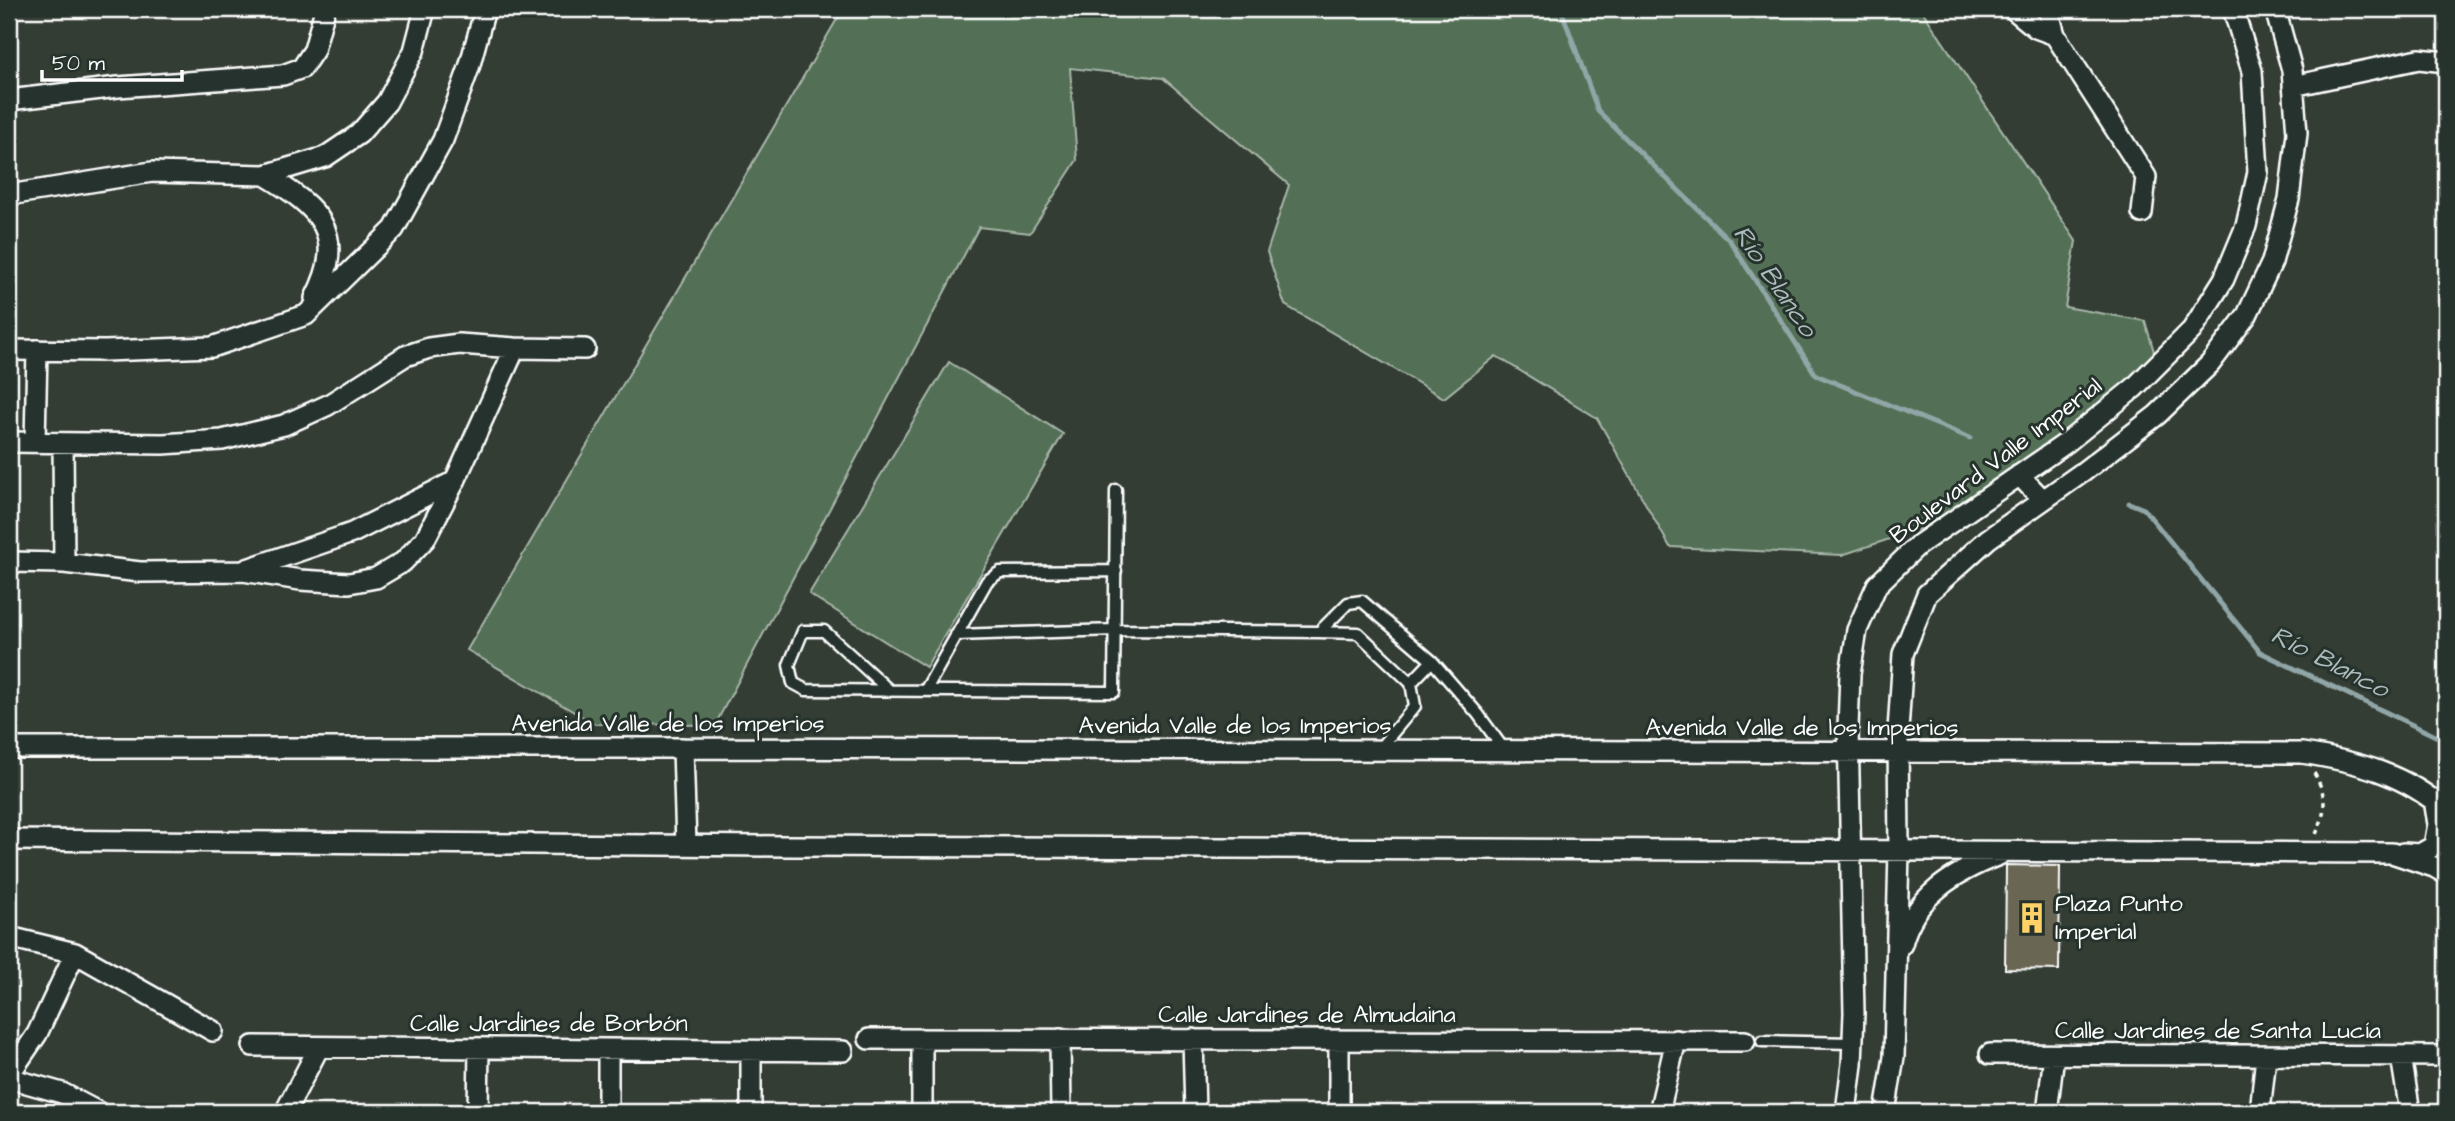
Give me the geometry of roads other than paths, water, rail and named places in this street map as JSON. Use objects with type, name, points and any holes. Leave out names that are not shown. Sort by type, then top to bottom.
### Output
[{"type":"street","points":[[9,100],[118,87],[283,75],[302,68],[314,50],[325,9]]},
{"type":"street","points":[[9,195],[152,172],[265,175],[325,157],[359,134],[387,102],[414,51],[425,9]]},
{"type":"street","points":[[9,350],[212,348],[306,315],[394,229],[443,140],[469,68],[485,9]]},
{"type":"street","points":[[2013,9],[2036,28],[2055,35]]},
{"type":"street","points":[[2048,9],[2055,35],[2146,177],[2142,213]]},
{"type":"street","name":"Boulevard Valle Imperial","points":[[1846,1112],[1854,1013],[1848,753],[1850,674],[1857,630],[1877,585],[1917,546],[2066,443],[2134,388],[2192,330],[2224,279],[2246,226],[2258,173],[2252,71],[2233,9]]},
{"type":"street","points":[[1885,1112],[1894,1056],[1899,850],[1898,752],[1903,654],[1927,594],[1988,540],[2157,415],[2210,364],[2247,315],[2272,262],[2289,199],[2297,134],[2292,70],[2275,9]]},
{"type":"street","points":[[2293,86],[2419,59],[2446,62]]},
{"type":"street","points":[[265,175],[297,194],[319,216],[329,244],[326,276],[306,315]]},
{"type":"street","points":[[12,442],[163,444],[222,440],[284,425],[328,404],[405,356],[429,348],[459,344],[514,348],[585,348]]},
{"type":"street","points":[[9,562],[64,563],[140,572],[243,571],[300,580],[349,583],[376,578],[403,562],[425,539],[455,481],[514,348]]},
{"type":"street","points":[[35,442],[37,350]]},
{"type":"street","points":[[63,443],[64,563]]},
{"type":"street","points":[[2019,475],[2043,500]]},
{"type":"street","points":[[243,571],[352,533],[455,481]]},
{"type":"street","name":"Avenida Valle de los Imperios","points":[[9,748],[2302,753],[2343,759],[2377,769],[2440,806]]},
{"type":"street","points":[[683,748],[686,845]]},
{"type":"street","points":[[9,840],[2420,854],[2434,846],[2440,806]]},
{"type":"street","points":[[1896,969],[1906,929],[1932,892],[1965,869],[2010,850]]},
{"type":"street","points":[[2392,853],[2434,867],[2446,874]]},
{"type":"street","points":[[9,937],[75,953],[214,1031]]},
{"type":"street","points":[[75,953],[37,1034],[9,1076],[62,1093],[98,1112]]},
{"type":"street","name":"Calle Jardines de Almudaina","points":[[869,1039],[1753,1041]]},
{"type":"street","points":[[922,1039],[922,1112]]},
{"type":"street","points":[[1060,1039],[1061,1112]]},
{"type":"street","points":[[1194,1039],[1195,1112]]},
{"type":"street","points":[[1339,1040],[1339,1112]]},
{"type":"street","points":[[1659,1112],[1676,1041]]},
{"type":"street","name":"Calle Jardines de Borbón","points":[[253,1046],[844,1051]]},
{"type":"street","points":[[285,1112],[319,1047]]},
{"type":"street","points":[[478,1112],[479,1048]]},
{"type":"street","points":[[608,1049],[608,1112]]},
{"type":"street","points":[[751,1051],[751,1112]]},
{"type":"street","name":"Calle Jardines de Santa Lucía","points":[[1990,1054],[2446,1056]]},
{"type":"street","points":[[2047,1112],[2054,1055]]},
{"type":"street","points":[[2260,1112],[2266,1056]]},
{"type":"street","points":[[2401,1056],[2407,1107]]},
{"type":"lane","points":[[890,691],[824,631],[803,631],[789,665],[793,683],[806,691],[1114,692],[1116,490]]},
{"type":"lane","points":[[925,691],[987,581],[1000,572],[1116,571]]},
{"type":"lane","points":[[1319,632],[1348,603],[1362,601],[1432,661],[1478,714],[1505,751]]},
{"type":"lane","points":[[957,635],[1116,630],[1358,633],[1411,683],[1415,706],[1378,751]]},
{"type":"lane","points":[[1411,683],[1432,661]]},
{"type":"lane","points":[[1753,1041],[1853,1043]]},
{"type":"waterway","name":"Río Blanco","points":[[1561,9],[1598,111],[1730,241],[1816,375],[1970,438]]},
{"type":"waterway","name":"Río Blanco","points":[[2129,503],[2144,509],[2260,652],[2446,741]]},
{"type":"place","name":"Plaza Punto Imperial","points":[[2032,918]]}]
